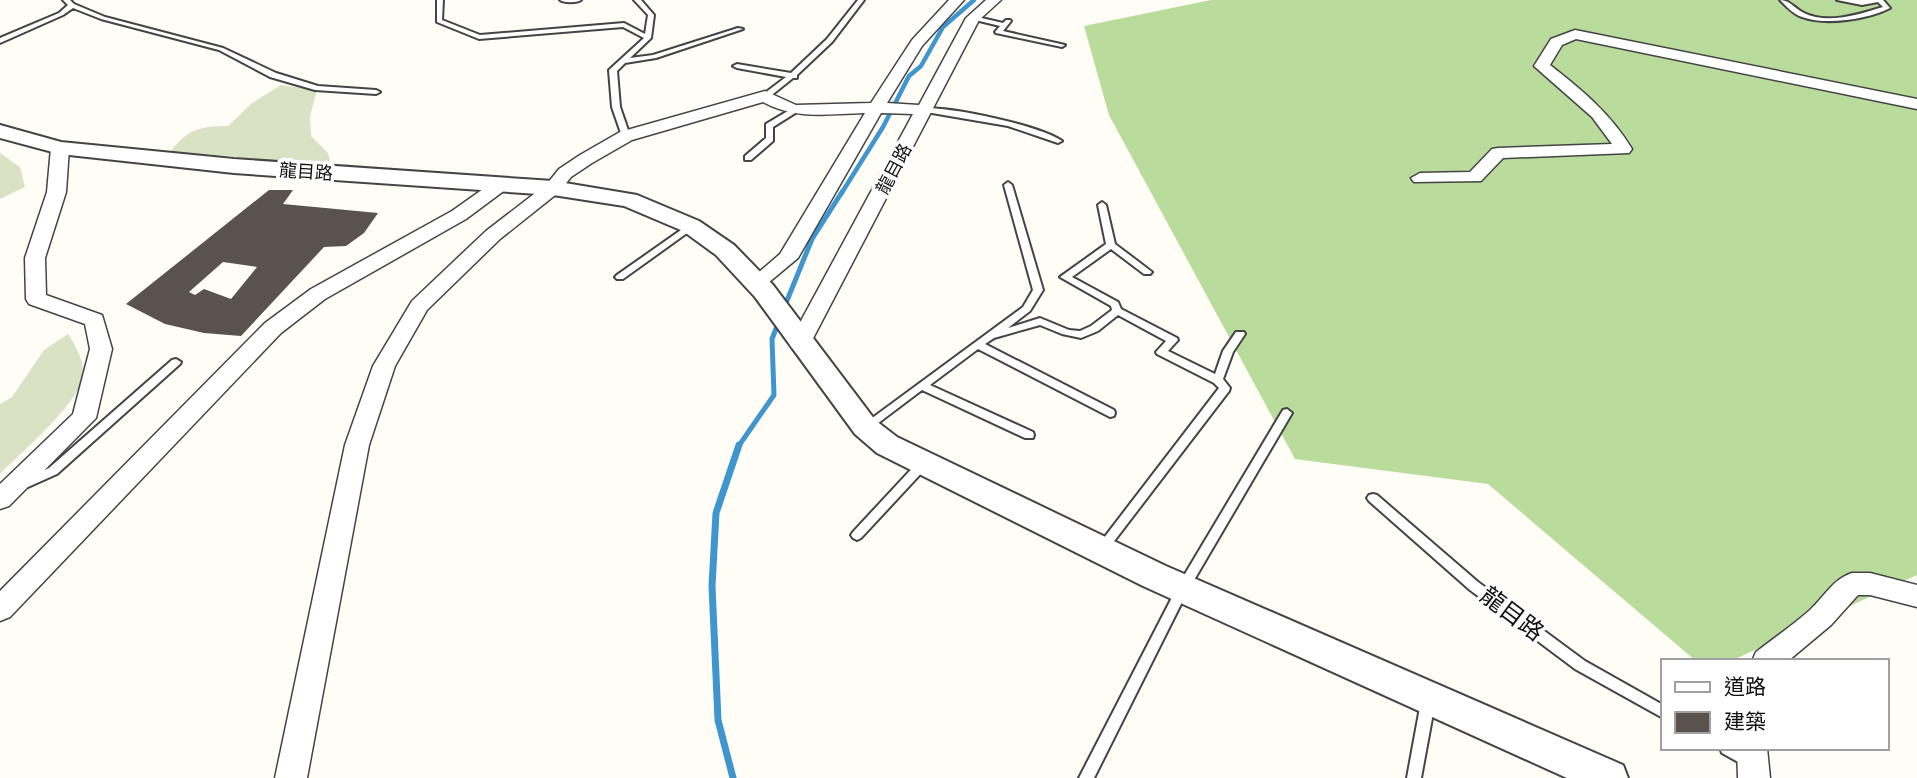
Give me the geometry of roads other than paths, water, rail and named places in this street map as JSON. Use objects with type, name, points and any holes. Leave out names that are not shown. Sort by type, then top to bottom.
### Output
[{"type":"street","name":"龍目路","points":[[0,131],[60,148],[234,166],[552,188],[628,200],[691,226],[724,250],[760,288],[793,333],[969,17],[994,0]]},
{"type":"street","points":[[760,288],[788,258],[881,108],[909,53],[951,7],[969,17]]},
{"type":"street","points":[[1420,178],[1475,177],[1498,153],[1623,149],[1612,126],[1542,66],[1556,42],[1575,34],[1917,103]]},
{"type":"street","points":[[291,778],[356,445],[384,366],[419,306],[493,235],[552,188],[565,173],[626,136],[765,96],[784,107],[796,110],[920,109]]},
{"type":"street","points":[[2,496],[84,418],[101,349],[95,320],[36,299],[31,274],[36,249],[56,196],[60,148]]},
{"type":"street","points":[[0,609],[273,328],[318,294],[459,215],[499,186]]},
{"type":"street","points":[[793,333],[865,427],[887,445],[1183,588],[1609,778]]},
{"type":"street","points":[[1768,659],[1821,617],[1852,584],[1870,584],[1917,596]]},
{"type":"lane","points":[[440,0],[439,21],[479,37],[624,25],[648,38]]},
{"type":"lane","points":[[563,0],[578,0]]},
{"type":"lane","points":[[626,136],[613,89],[613,70],[648,38],[651,15],[637,0]]},
{"type":"lane","points":[[765,96],[794,76],[839,33],[861,0]]},
{"type":"lane","points":[[1783,0],[1803,16],[1816,19],[1840,18],[1887,8],[1880,0],[1862,3],[1840,0]]},
{"type":"lane","points":[[0,41],[61,14],[69,3],[103,18],[221,49],[273,75],[318,88],[376,92]]},
{"type":"lane","points":[[969,17],[1006,23],[998,32],[1001,34],[1062,45]]},
{"type":"lane","points":[[624,61],[654,57],[740,29]]},
{"type":"lane","points":[[737,66],[794,76]]},
{"type":"lane","points":[[920,109],[986,119],[1042,133],[1058,141]]},
{"type":"lane","points":[[748,158],[770,139],[769,126],[796,110]]},
{"type":"lane","points":[[865,427],[1027,309],[1038,290],[1008,185]]},
{"type":"lane","points":[[1102,205],[1111,244],[1147,272]]},
{"type":"lane","points":[[620,277],[691,226]]},
{"type":"lane","points":[[1111,244],[1065,277],[1115,303],[1116,311]]},
{"type":"lane","points":[[990,337],[1040,321],[1075,336],[1084,336],[1116,311]]},
{"type":"lane","points":[[1101,550],[1225,388],[1218,380],[1161,352],[1172,340],[1116,311]]},
{"type":"lane","points":[[1218,380],[1228,351],[1240,334]]},
{"type":"lane","points":[[978,345],[1110,413]]},
{"type":"lane","points":[[2,496],[53,471],[176,362]]},
{"type":"lane","points":[[922,386],[1029,435]]},
{"type":"lane","points":[[1086,778],[1183,588],[1287,413]]},
{"type":"lane","points":[[857,535],[923,464]]},
{"type":"lane","name":"龍目路","points":[[1373,498],[1474,586],[1580,665],[1661,711]]},
{"type":"lane","points":[[1414,778],[1429,696]]},
{"type":"waterway","points":[[841,194],[883,127],[909,76],[921,66],[943,27],[974,0]]},
{"type":"waterway","points":[[784,308],[812,239],[842,192]]},
{"type":"waterway","points":[[739,446],[774,395],[772,339],[779,321]]},
{"type":"waterway","points":[[733,778],[718,720],[712,586],[716,513],[739,446]]}]
